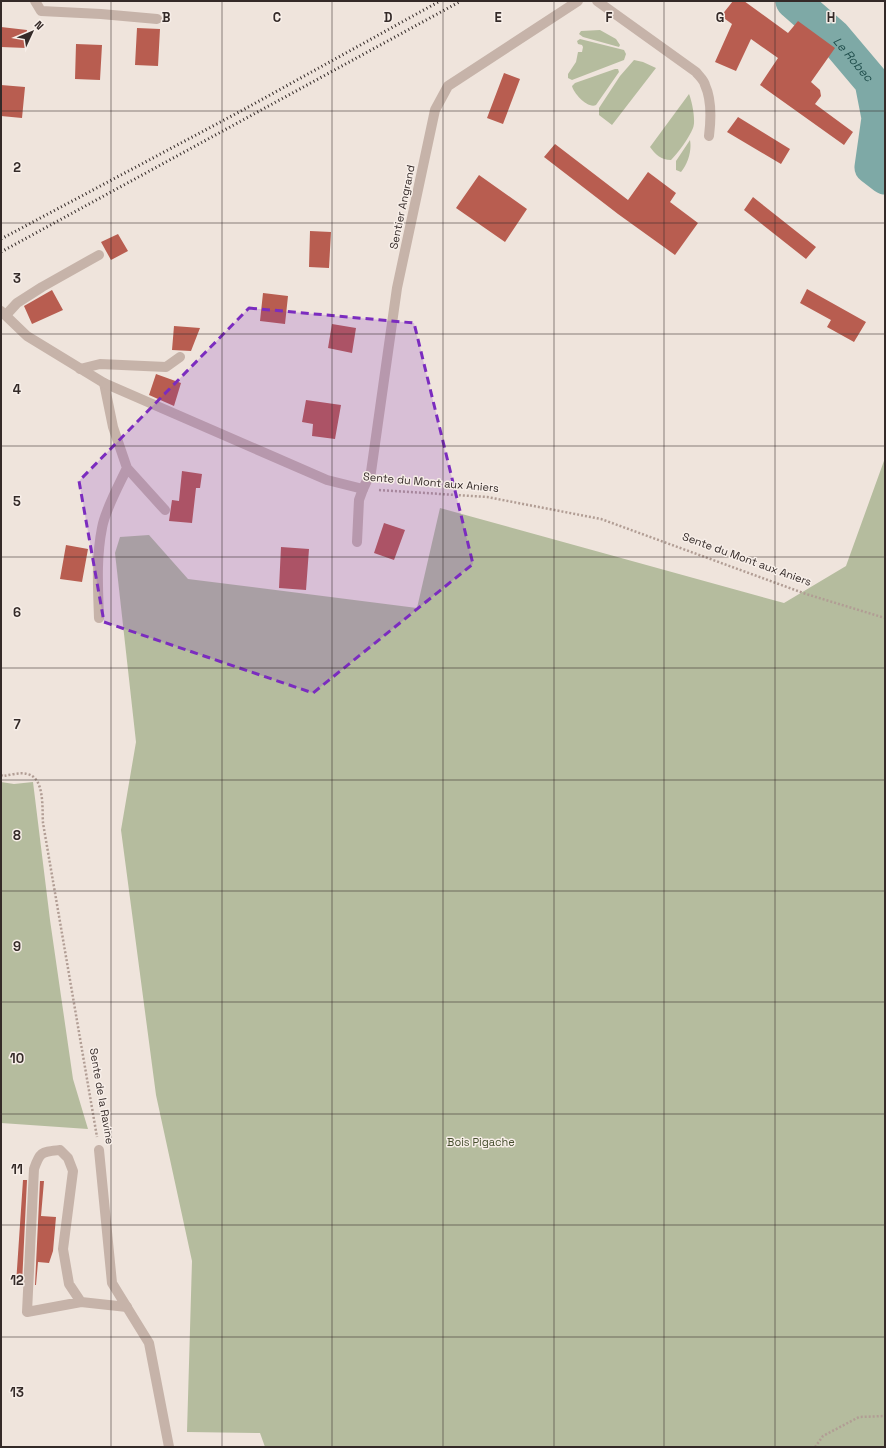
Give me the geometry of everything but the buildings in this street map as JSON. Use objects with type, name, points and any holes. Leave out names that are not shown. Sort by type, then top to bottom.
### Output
[{"type":"street","points":[[35,1],[41,11],[157,19]]},
{"type":"street","name":"Sentier Angrand","points":[[357,542],[359,500],[371,472],[397,288],[435,110],[448,86],[578,1]]},
{"type":"street","points":[[597,1],[696,72],[705,84],[707,91],[710,123],[709,136]]},
{"type":"street","points":[[4,313],[23,299],[100,255]]},
{"type":"street","name":"Sente du Mont aux Aniers","points":[[4,313],[28,336],[104,383],[328,480],[363,489]]},
{"type":"street","points":[[80,368],[100,364],[166,367],[180,357]]},
{"type":"street","points":[[104,383],[113,427],[127,468],[165,510]]},
{"type":"street","points":[[99,618],[97,562],[102,527],[116,490],[127,468]]},
{"type":"street","points":[[81,1302],[69,1284],[63,1249],[73,1171],[68,1158],[60,1150],[45,1152],[38,1157],[34,1169],[27,1312],[81,1302],[127,1307]]},
{"type":"street","name":"Sente de la Ravine","points":[[99,1150],[112,1283],[149,1343],[169,1447]]},
{"type":"path","name":"Sente du Mont aux Aniers","points":[[363,489],[487,497],[601,519],[806,594],[885,618]]},
{"type":"path","name":"Sente de la Ravine","points":[[1,775],[27,773],[36,777],[41,788],[43,823],[99,1150]]},
{"type":"path","points":[[815,1447],[823,1436],[859,1417],[885,1416]]},
{"type":"highlighted area","points":[[249,308],[414,323],[473,564],[313,693],[104,622],[79,481]]},
{"type":"green space","points":[[600,30],[616,39],[620,45],[619,47],[583,37],[579,34],[581,31]]},
{"type":"green space","points":[[580,39],[624,50],[626,54],[624,60],[572,80],[568,78],[568,74],[576,62],[578,52],[582,52],[583,47],[582,45],[578,44],[577,41]]},
{"type":"green space","points":[[634,60],[656,68],[612,125],[599,115],[599,108],[620,76]]},
{"type":"green space","points":[[618,69],[619,72],[596,105],[593,106],[585,103],[578,97],[573,89],[572,86],[575,83]]},
{"type":"green space","points":[[689,94],[694,116],[693,128],[686,141],[671,160],[661,158],[650,147]]},
{"type":"green space","points":[[690,140],[689,157],[681,172],[676,170],[676,161]]},
{"type":"green space","name":"Bois Pigache","points":[[885,458],[885,1447],[265,1447],[260,1433],[187,1432],[192,1261],[156,1095],[121,830],[136,742],[115,553],[120,537],[149,535],[188,579],[417,608],[440,508],[784,603],[846,566]]},
{"type":"green space","points":[[1,782],[14,784],[33,782],[50,920],[73,1079],[88,1129],[1,1123]]},
{"type":"waterway","name":"Le Robec","points":[[793,1],[834,37],[872,82],[879,118],[872,167],[885,177]]},
{"type":"railway","points":[[1,239],[241,111],[440,1]]},
{"type":"railway","points":[[1,252],[461,1]]}]
